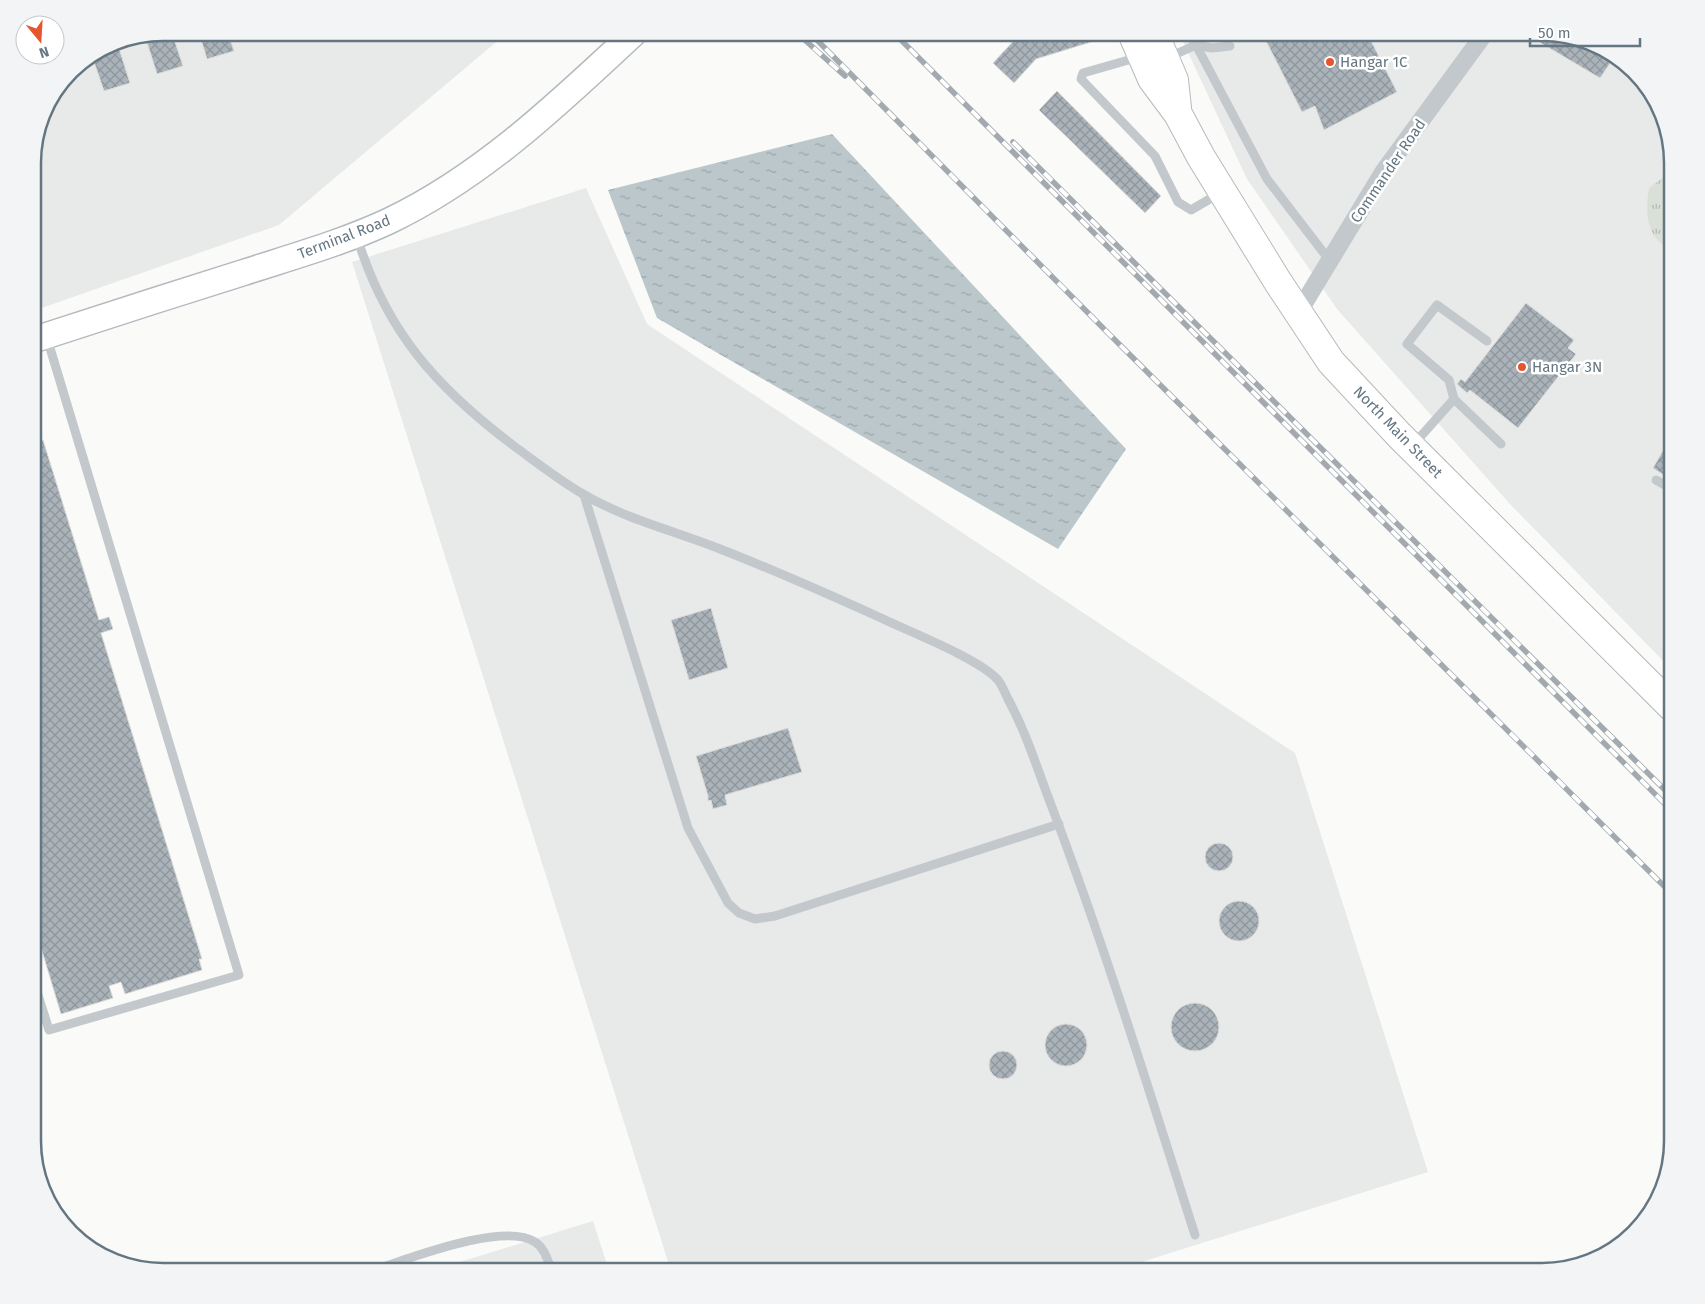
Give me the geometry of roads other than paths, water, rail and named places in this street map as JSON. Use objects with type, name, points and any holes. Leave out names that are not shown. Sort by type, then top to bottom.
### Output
[{"type":"main road","name":"Terminal Road","points":[[42,336],[357,235],[390,220],[474,171],[528,129],[571,92],[624,42]]},
{"type":"main road","name":"North Main Street","points":[[1149,45],[1152,79],[1178,114],[1222,192],[1331,362],[1411,448],[1664,699]]},
{"type":"street","name":"Commander Road","points":[[1298,313],[1384,171],[1478,41]]},
{"type":"lane","points":[[1194,41],[1268,179],[1330,261]]},
{"type":"lane","points":[[1222,192],[1191,210],[1178,202],[1155,156],[1081,80],[1083,73],[1149,45],[1196,45],[1212,48],[1230,46]]},
{"type":"lane","points":[[357,235],[364,259],[393,321],[428,369],[472,414],[584,495],[633,517],[722,549],[867,612],[983,668],[998,680],[1018,718],[1058,824],[1135,1045],[1195,1235]]},
{"type":"lane","points":[[1487,341],[1437,305],[1407,344],[1449,380],[1454,399],[1501,444]]},
{"type":"lane","points":[[42,343],[239,975],[49,1030],[42,1008]]},
{"type":"lane","points":[[1411,448],[1454,399]]},
{"type":"lane","points":[[1656,480],[1664,484]]},
{"type":"lane","points":[[584,495],[688,828],[728,903],[739,913],[755,919],[776,916],[1058,824]]},
{"type":"lane","points":[[398,1263],[462,1242],[504,1236],[524,1237],[536,1242],[545,1254],[548,1263]]},
{"type":"water","points":[[832,134],[1126,449],[1058,549],[657,318],[608,190]]},
{"type":"railway","points":[[902,41],[1664,803]]},
{"type":"railway","points":[[807,42],[845,76]]},
{"type":"railway","points":[[818,42],[1109,334],[1664,886]]},
{"type":"railway","points":[[1013,142],[1664,789]]},
{"type":"place","name":"Hangar 1C","points":[[1330,62]]},
{"type":"place","name":"Hangar 3N","points":[[1522,367]]}]
